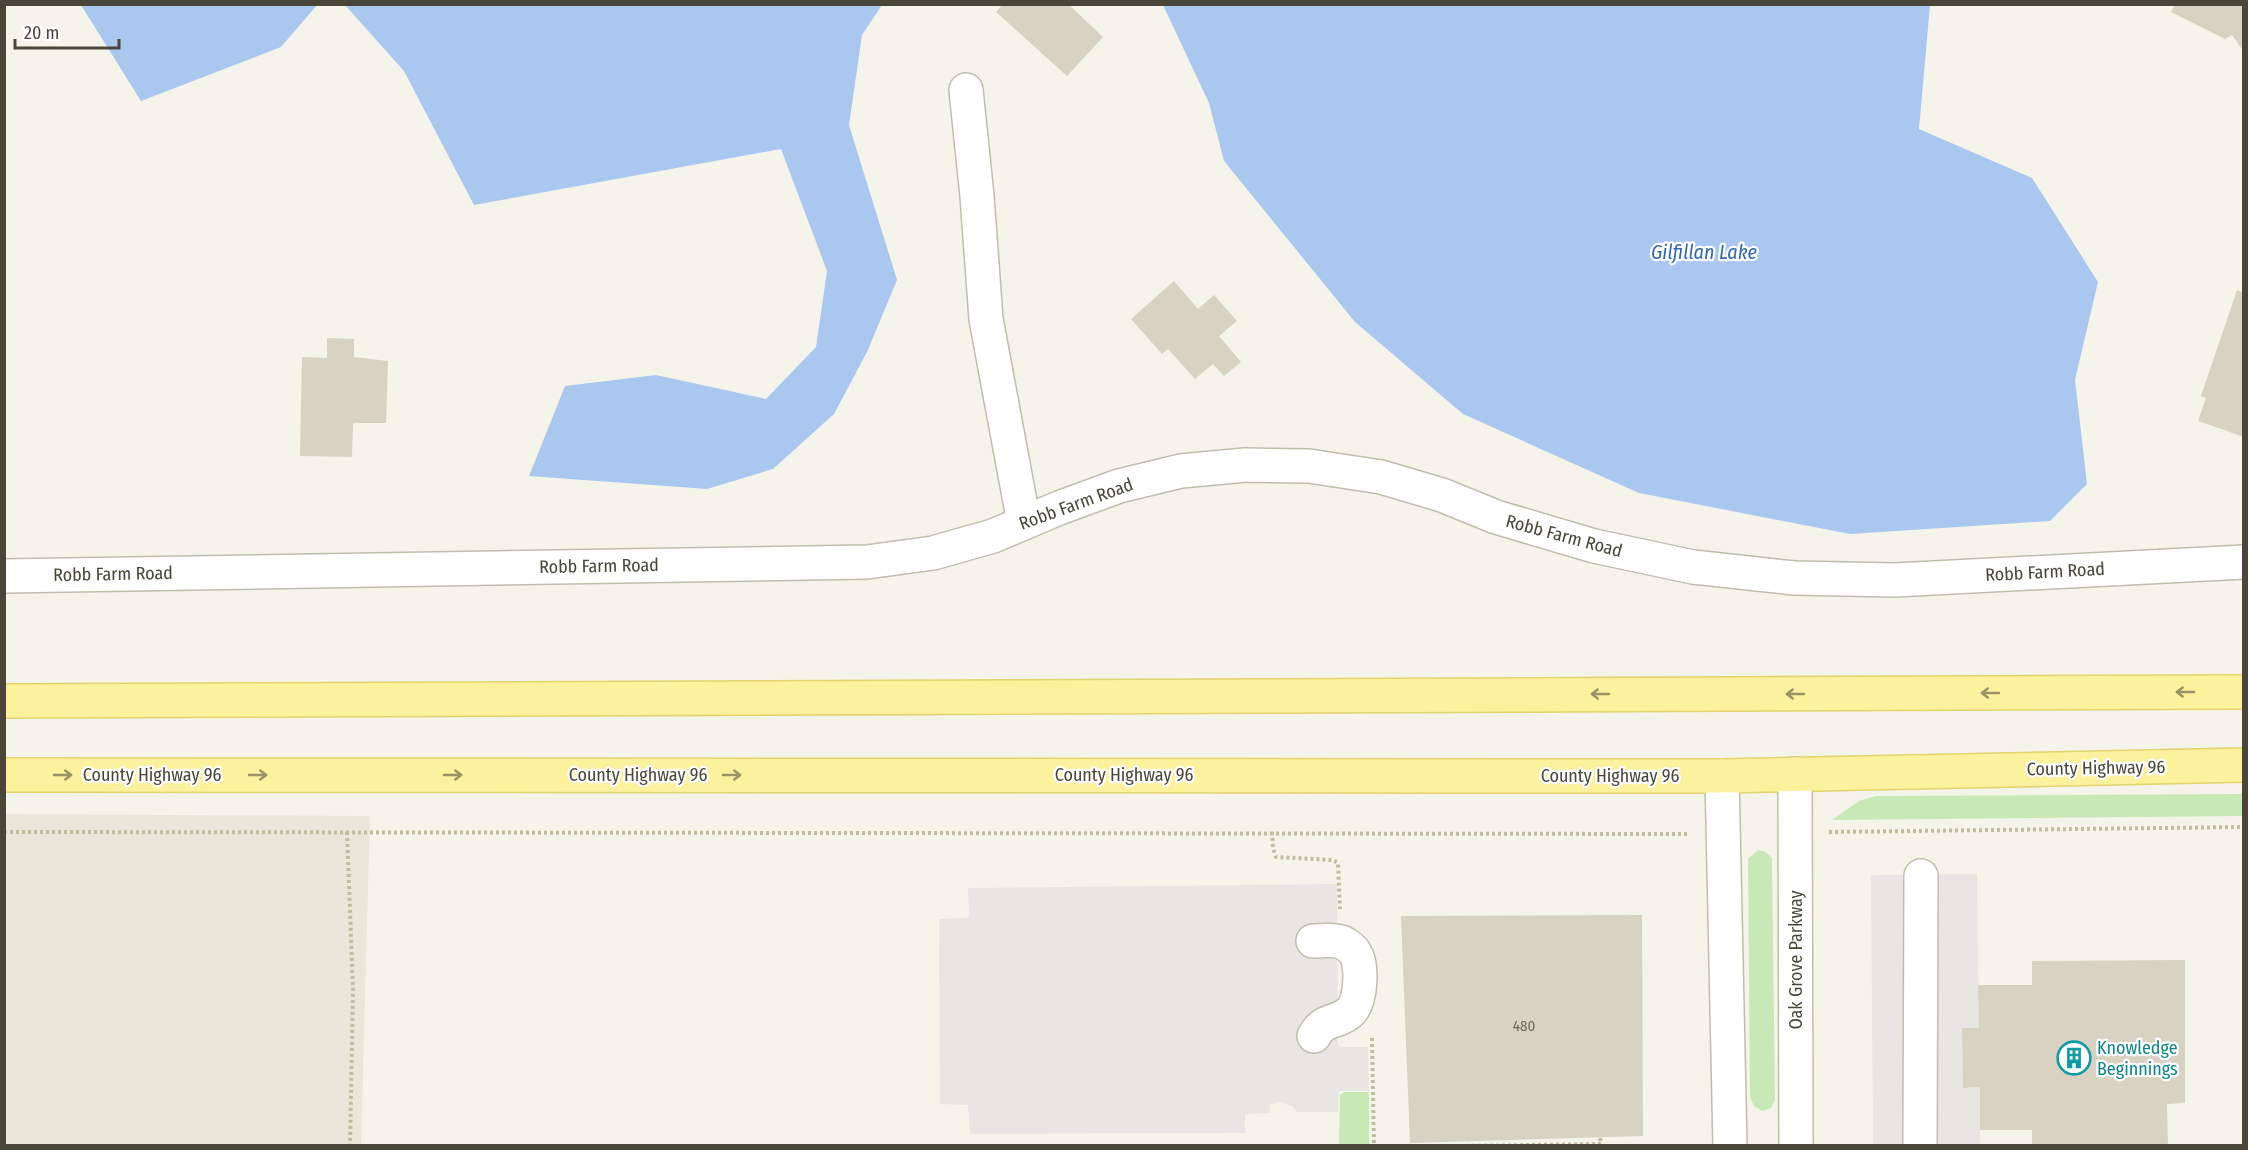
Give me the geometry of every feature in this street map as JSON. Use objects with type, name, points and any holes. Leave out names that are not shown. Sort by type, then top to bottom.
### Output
[{"type":"main road","points":[[4,701],[2244,692]]},
{"type":"main road","name":"County Highway 96","points":[[4,775],[1722,776],[2244,765]]},
{"type":"street","points":[[966,90],[978,196],[986,318],[1024,523]]},
{"type":"street","name":"Robb Farm Road","points":[[4,576],[867,562],[933,553],[993,536],[1119,486],[1181,471],[1245,465],[1309,466],[1381,477],[1442,495],[1496,517],[1593,546],[1693,567],[1794,578],[1895,580],[2244,562]]},
{"type":"street","name":"Oak Grove Parkway","points":[[1796,774],[1796,1146]]},
{"type":"street","points":[[1722,776],[1730,1146]]},
{"type":"street","points":[[1920,1146],[1921,876]]},
{"type":"street","points":[[1312,941],[1340,941],[1353,950],[1358,960],[1360,993],[1357,1002],[1348,1014],[1327,1022],[1317,1029],[1314,1036]]},
{"type":"path","points":[[1796,832],[2244,827]]},
{"type":"path","points":[[4,832],[1724,834]]},
{"type":"path","points":[[347,832],[353,990],[350,1146]]},
{"type":"path","points":[[1460,1146],[1601,1144],[1600,1137]]},
{"type":"shaded area","points":[[5,814],[370,816],[361,1145],[5,1145]]},
{"type":"shaded area","points":[[1977,874],[1979,1028],[1962,1028],[1963,1088],[1980,1087],[1980,1145],[1873,1145],[1871,875]]},
{"type":"shaded area","points":[[1337,884],[1338,1045],[1368,1047],[1369,1091],[1339,1091],[1338,1112],[1297,1112],[1292,1106],[1279,1102],[1270,1105],[1270,1113],[1245,1114],[1245,1133],[970,1134],[968,1105],[940,1104],[939,919],[969,916],[968,888]]},
{"type":"green space","points":[[2243,794],[2243,816],[1832,820],[1859,801],[1876,796]]},
{"type":"green space","points":[[1758,850],[1766,852],[1772,858],[1775,1100],[1771,1108],[1762,1111],[1754,1106],[1750,1097],[1748,859]]},
{"type":"green space","points":[[1344,1092],[1369,1092],[1369,1145],[1339,1145],[1340,1095]]},
{"type":"water","points":[[81,5],[317,5],[281,47],[141,101]]},
{"type":"water","points":[[345,5],[882,5],[862,35],[849,125],[897,280],[867,352],[834,414],[773,469],[707,489],[529,476],[565,386],[656,375],[766,399],[816,347],[827,271],[781,149],[474,205],[404,71]]},
{"type":"water","name":"Gilfillan Lake","points":[[1163,5],[1930,5],[1919,129],[2032,178],[2098,282],[2075,380],[2087,484],[2050,521],[1850,534],[1639,493],[1463,414],[1355,322],[1224,161],[1209,103]]},
{"type":"building","points":[[1003,4],[1068,4],[1103,37],[1067,76],[996,12]]},
{"type":"building","points":[[2175,4],[2244,4],[2244,52],[2232,35],[2225,39],[2171,12]]},
{"type":"building","points":[[1174,281],[1198,309],[1214,295],[1237,321],[1219,336],[1241,362],[1224,376],[1213,364],[1195,379],[1168,349],[1162,354],[1131,319]]},
{"type":"building","points":[[2237,290],[2244,293],[2244,437],[2198,421],[2206,398],[2201,396]]},
{"type":"building","points":[[327,338],[354,339],[354,357],[388,361],[386,423],[353,423],[352,457],[300,456],[302,357],[327,358]]},
{"type":"building","points":[[1642,915],[1643,1136],[1410,1143],[1401,916]]},
{"type":"building","name":"Knowledge Beginnings","points":[[2185,960],[2185,1103],[2167,1104],[2168,1146],[2032,1146],[2032,1130],[1980,1130],[1980,1087],[1963,1088],[1962,1028],[1979,1028],[1978,985],[2032,985],[2032,961]]},
{"type":"place","name":"Knowledge Beginnings","points":[[2074,1058]]}]
